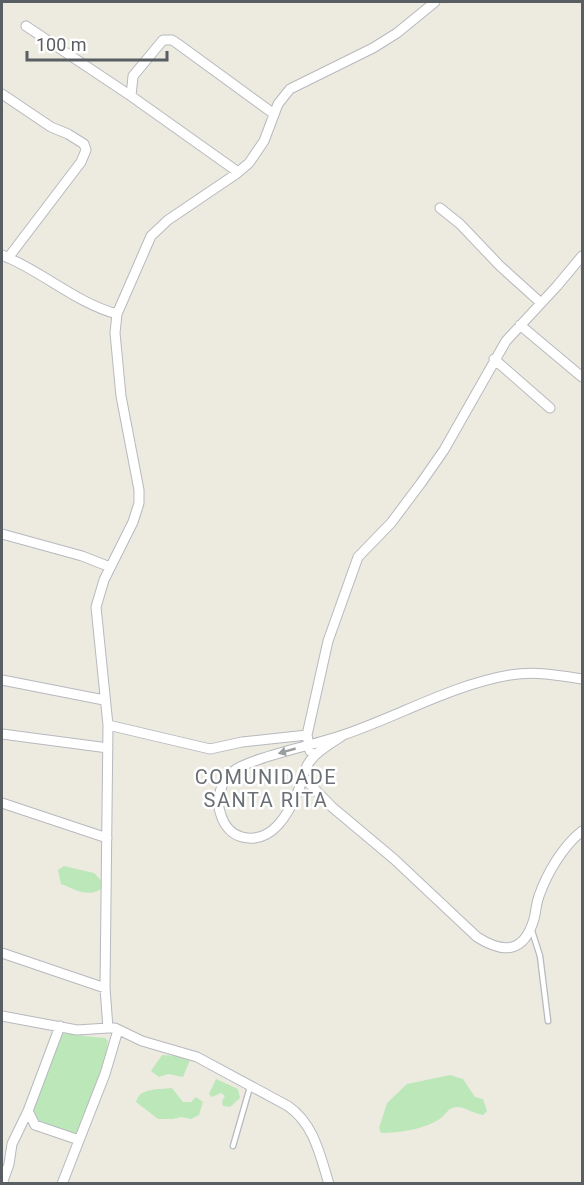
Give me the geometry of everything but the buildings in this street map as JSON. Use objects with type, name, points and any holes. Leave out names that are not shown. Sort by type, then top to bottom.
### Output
[{"type":"street","points":[[108,1028],[105,988],[108,725],[96,607],[104,580],[134,522],[139,503],[138,478],[120,386],[115,333],[117,314],[151,236],[168,220],[238,172],[258,153],[278,104],[290,89],[373,48],[397,33],[435,2]]},
{"type":"street","points":[[26,26],[131,96],[238,172]]},
{"type":"street","points":[[131,96],[134,76],[163,40],[167,39],[178,44],[274,114]]},
{"type":"street","points":[[2,94],[51,127],[77,139],[84,144],[86,150],[81,162],[5,256],[46,276],[98,308],[117,314]]},
{"type":"street","points":[[440,208],[460,224],[500,266],[541,303]]},
{"type":"street","points":[[311,759],[308,740],[328,641],[358,557],[391,523],[422,483],[444,450],[494,359],[520,325],[582,256]]},
{"type":"street","points":[[520,325],[582,378]]},
{"type":"street","points":[[494,359],[550,408]]},
{"type":"street","points":[[2,534],[82,556],[110,567]]},
{"type":"street","points":[[108,725],[210,748],[242,742],[308,740],[344,735],[485,680],[531,673],[582,679]]},
{"type":"street","points":[[2,681],[104,700]]},
{"type":"street","points":[[2,734],[108,748]]},
{"type":"street","points":[[308,740],[234,770],[222,786],[219,809],[225,825],[237,836],[247,838],[263,836],[281,823],[311,759],[344,735]]},
{"type":"street","points":[[303,777],[332,807],[394,859],[477,938],[490,945],[503,948],[512,948],[522,944],[531,928],[538,899],[547,878],[566,847],[582,831]]},
{"type":"street","points":[[2,803],[107,838]]},
{"type":"street","points":[[2,953],[105,988]]},
{"type":"street","points":[[2,1016],[87,1030],[108,1028],[118,1030],[142,1041],[191,1054],[250,1084],[288,1106],[305,1121],[316,1142],[329,1184]]},
{"type":"street","points":[[2,1184],[9,1164],[12,1144],[28,1111],[60,1026]]},
{"type":"street","points":[[62,1184],[105,1074],[118,1030]]},
{"type":"street","points":[[28,1111],[35,1125],[79,1140]]},
{"type":"lane","points":[[531,928],[540,956],[546,988],[548,1021]]},
{"type":"lane","points":[[233,1146],[250,1084]]},
{"type":"green space","points":[[64,866],[94,873],[101,880],[101,889],[86,893],[61,884],[58,870]]},
{"type":"green space","points":[[69,1032],[105,1038],[108,1041],[104,1068],[75,1136],[38,1123],[32,1111],[61,1035]]},
{"type":"green space","points":[[162,1055],[180,1056],[190,1060],[183,1077],[168,1074],[159,1077],[151,1071]]},
{"type":"green space","points":[[450,1075],[463,1079],[475,1097],[483,1099],[487,1111],[483,1115],[456,1107],[435,1122],[420,1128],[381,1133],[379,1128],[387,1103],[407,1084]]},
{"type":"green space","points":[[216,1079],[238,1089],[240,1098],[230,1107],[223,1106],[222,1101],[225,1096],[221,1093],[212,1097],[209,1094]]},
{"type":"green space","points":[[172,1088],[183,1102],[191,1102],[196,1097],[203,1102],[199,1115],[191,1119],[181,1117],[158,1119],[136,1102],[141,1094],[146,1092]]},
{"type":"district","name":"COMUNIDADE SANTA RITA","points":[[266,788]]}]
